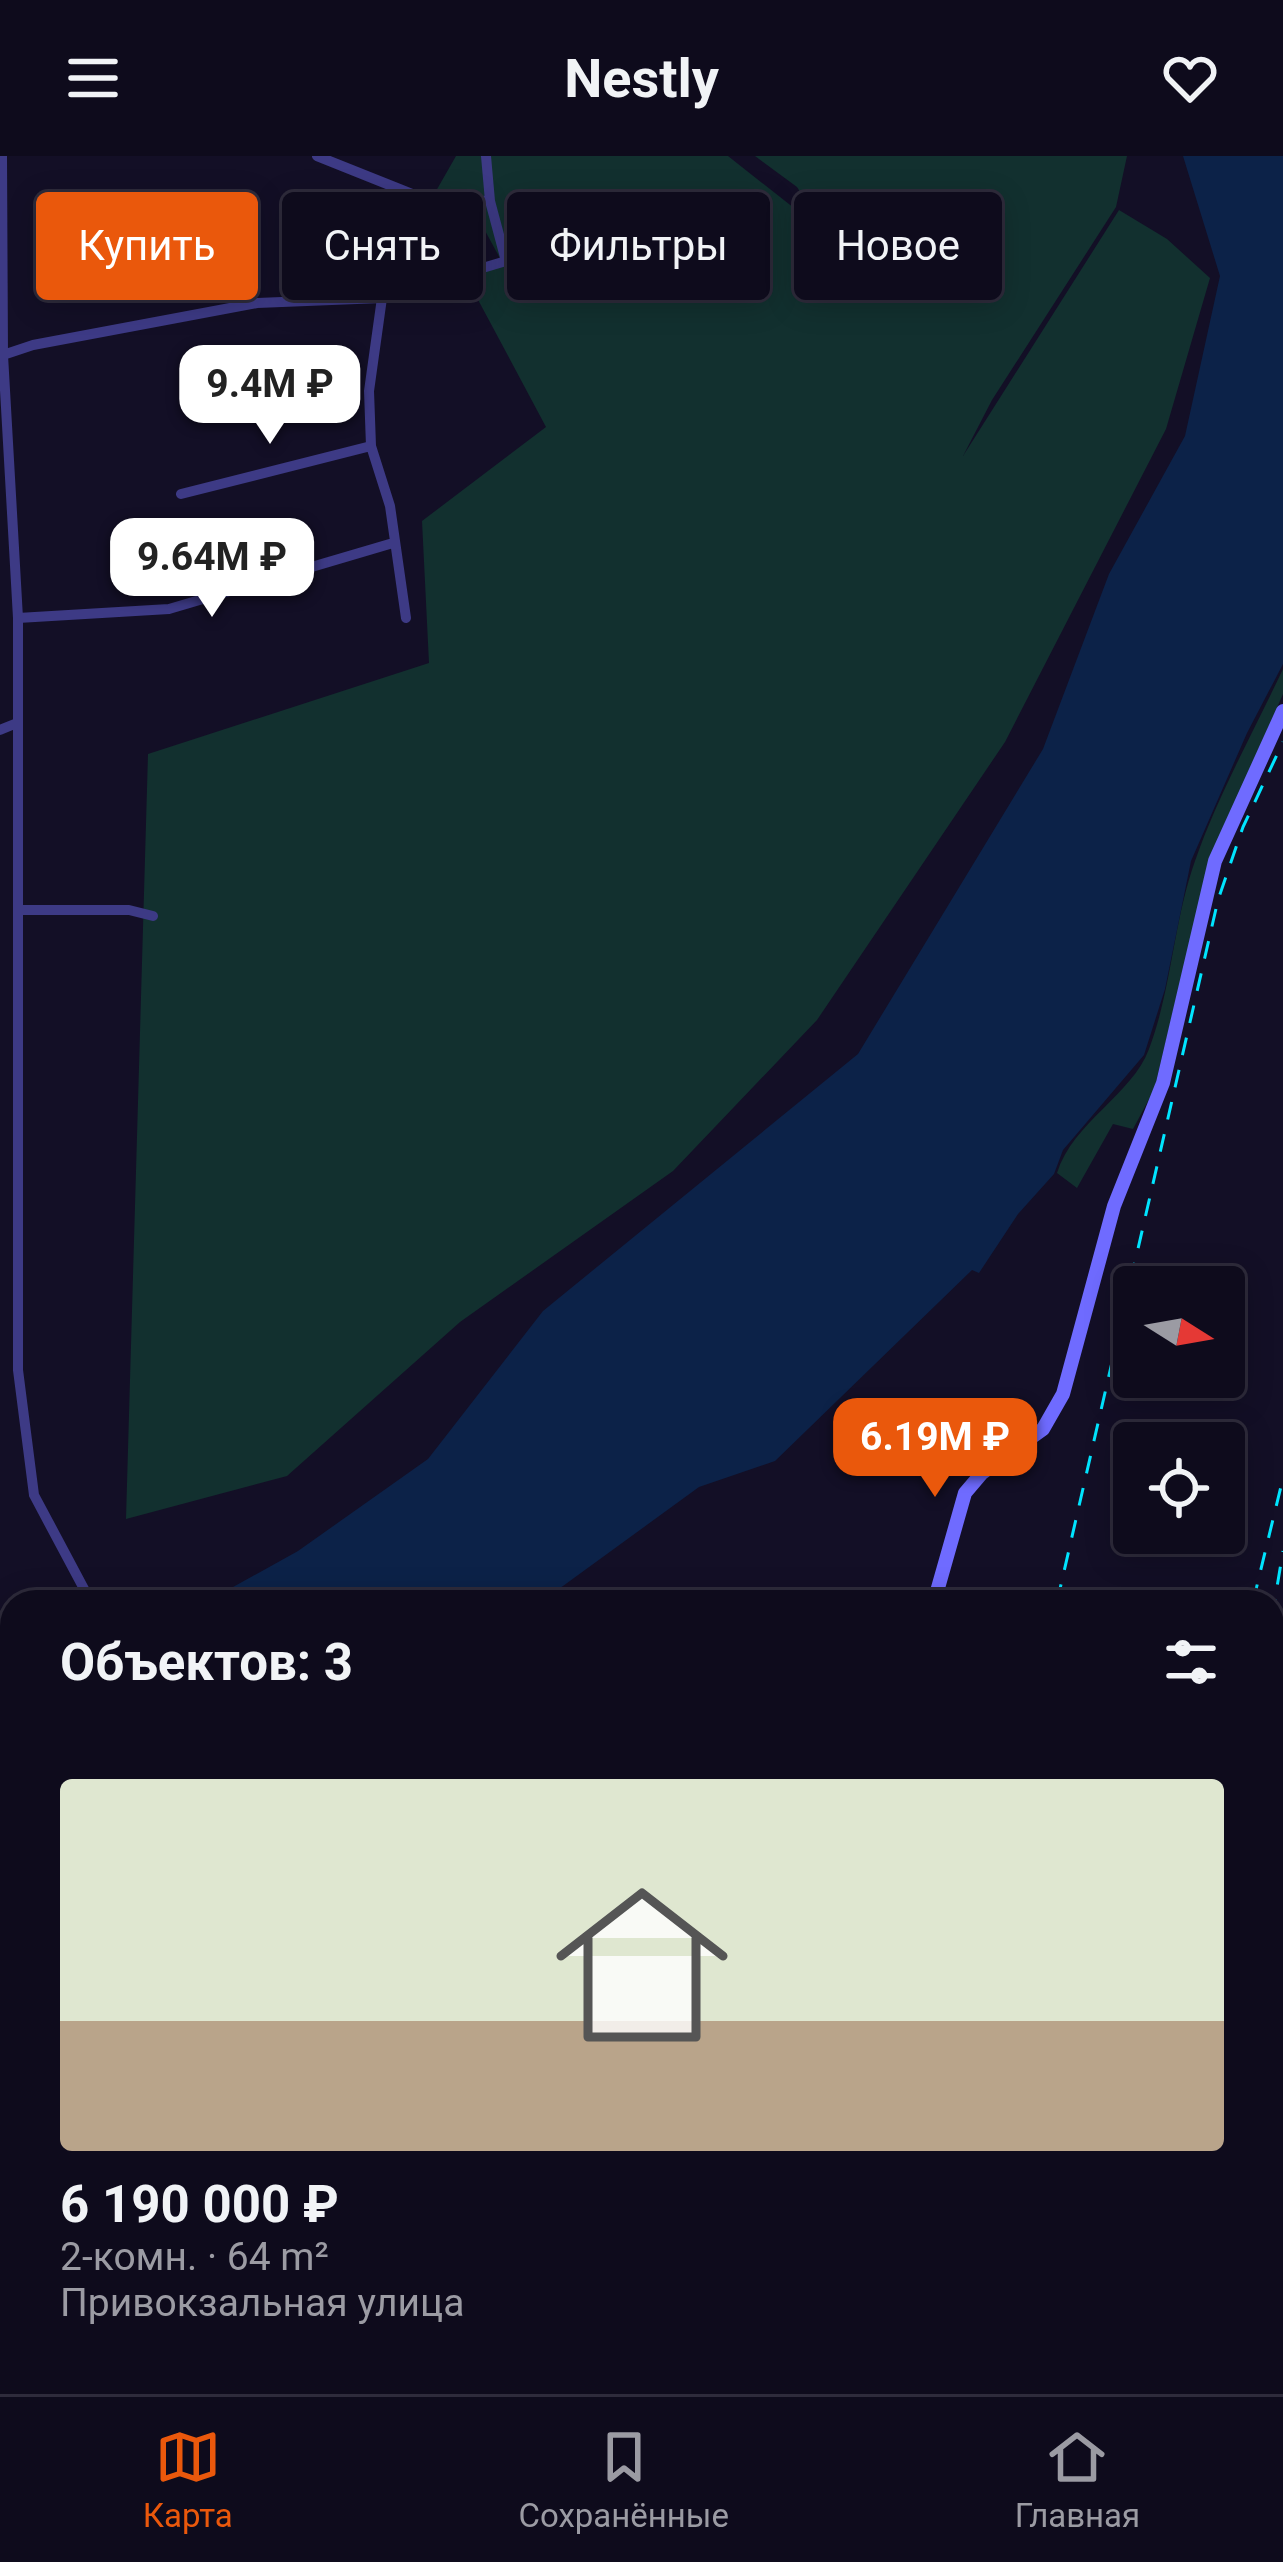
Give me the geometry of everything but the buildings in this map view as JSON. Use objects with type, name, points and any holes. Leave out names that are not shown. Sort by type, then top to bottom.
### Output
[{"type":"main road","points":[[937,1590],[965,1493],[982,1473],[1043,1429],[1064,1394],[1114,1206],[1163,1083],[1215,861],[1283,711]]},
{"type":"street","points":[[2,156],[5,432],[18,618],[18,1370],[34,1495],[85,1590]]},
{"type":"street","points":[[317,156],[427,200],[490,201]]},
{"type":"street","points":[[483,268],[506,261],[490,201],[486,156]]},
{"type":"street","points":[[3,355],[53,340],[257,303],[332,300]]},
{"type":"street","points":[[382,300],[369,391],[370,446],[390,506],[406,618]]},
{"type":"street","points":[[181,494],[370,446]]},
{"type":"street","points":[[18,618],[169,609],[393,543]]},
{"type":"street","points":[[0,585],[17,586]]},
{"type":"street","points":[[0,730],[17,723]]},
{"type":"street","points":[[20,910],[129,910],[153,916]]},
{"type":"green space","points":[[456,156],[728,156],[794,208],[794,300],[1002,300],[1002,192],[800,192],[755,156],[1127,156],[1116,207],[992,400],[963,456],[1119,210],[1167,239],[1210,278],[1166,429],[1005,742],[817,1020],[673,1171],[460,1322],[287,1476],[126,1519],[148,754],[429,663],[422,521],[546,427],[478,300],[483,300],[483,273],[502,262],[483,227],[483,192],[435,192]]},
{"type":"green space","points":[[1283,669],[1283,694],[1210,859],[1154,1090],[1133,1129],[1113,1124],[1077,1188],[1057,1173],[1076,1139],[1130,1081],[1149,1049],[1195,861]]},
{"type":"water","points":[[1183,156],[1283,156],[1283,664],[1191,861],[1165,989],[1144,1055],[1063,1150],[1054,1174],[1018,1214],[979,1273],[972,1270],[775,1461],[699,1487],[557,1590],[228,1590],[298,1551],[428,1459],[543,1311],[858,1054],[1043,749],[1109,574],[1185,436],[1220,276]]},
{"type":"railway","points":[[1060,1590],[1218,900],[1243,827],[1283,742]]},
{"type":"railway","points":[[1256,1590],[1283,1478]]},
{"type":"railway","points":[[1276,1590],[1283,1551]]}]
